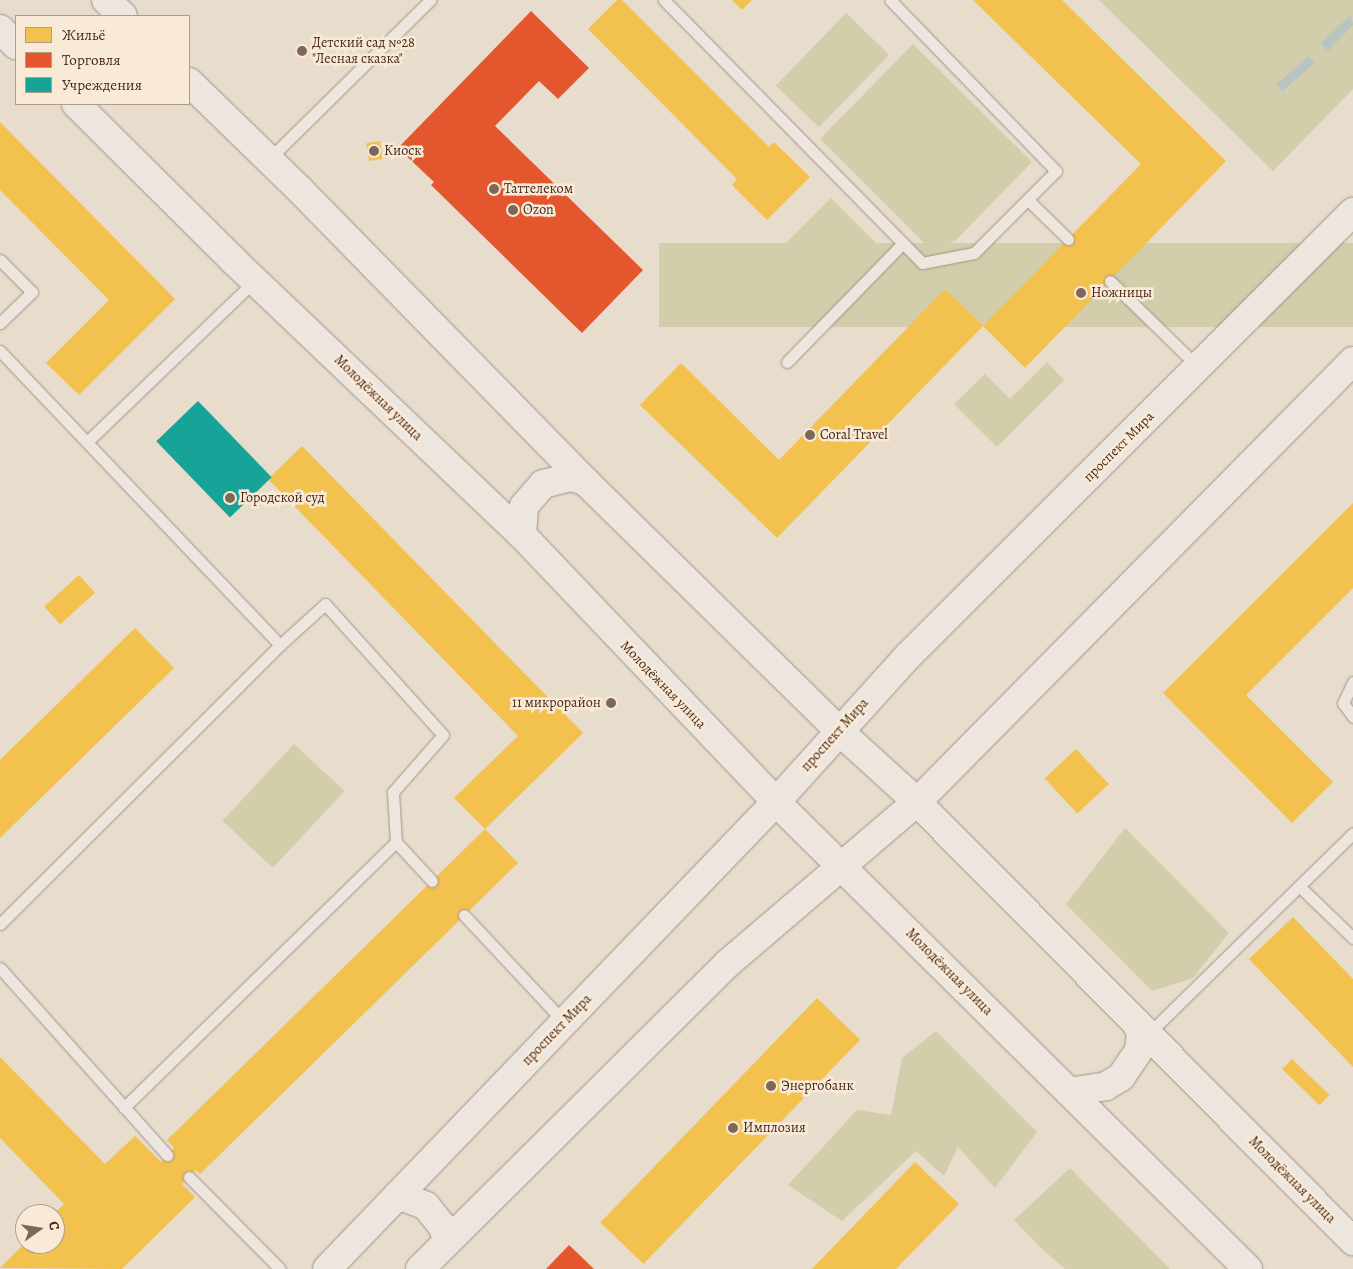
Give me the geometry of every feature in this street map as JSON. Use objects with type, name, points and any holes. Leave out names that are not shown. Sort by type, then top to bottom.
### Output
[{"type":"street","points":[[106,0],[122,15]]},
{"type":"street","points":[[0,29],[15,44]]},
{"type":"street","name":"Молодёжная улица","points":[[190,83],[585,481],[838,730],[917,802],[1353,1241]]},
{"type":"street","name":"Молодёжная улица","points":[[77,105],[255,280],[522,535],[776,802],[1248,1269]]},
{"type":"street","name":"проспект Мира","points":[[327,1269],[776,802],[838,730],[1197,366],[1353,212]]},
{"type":"street","points":[[420,1269],[727,964],[917,802],[1353,361]]},
{"type":"street","points":[[522,535],[524,506],[543,484],[571,477],[585,481]]},
{"type":"street","points":[[1069,1092],[1106,1086],[1121,1077],[1139,1050],[1141,1028]]},
{"type":"street","points":[[398,1196],[426,1206],[443,1227],[447,1241]]},
{"type":"lane","points":[[268,160],[430,0]]},
{"type":"lane","points":[[664,0],[922,263],[974,253],[1056,171],[890,0]]},
{"type":"lane","points":[[1028,200],[1068,239]]},
{"type":"lane","points":[[787,362],[903,243]]},
{"type":"lane","points":[[0,260],[32,292],[0,323]]},
{"type":"lane","points":[[88,441],[255,280]]},
{"type":"lane","points":[[1110,281],[1197,366]]},
{"type":"lane","points":[[0,351],[88,441],[280,645]]},
{"type":"lane","points":[[0,924],[280,645],[325,604],[444,736],[393,792],[396,842],[432,881]]},
{"type":"lane","points":[[1353,682],[1343,703],[1353,717]]},
{"type":"lane","points":[[1141,1028],[1299,886],[1353,833]]},
{"type":"lane","points":[[124,1107],[396,842]]},
{"type":"lane","points":[[1299,886],[1353,938]]},
{"type":"lane","points":[[464,915],[564,1022]]},
{"type":"lane","points":[[0,968],[167,1155]]},
{"type":"lane","points":[[189,1177],[280,1269]]},
{"type":"shaded area","points":[[1099,0],[1353,0],[1353,89],[1273,171]]},
{"type":"shaded area","points":[[846,13],[889,55],[819,127],[776,86]]},
{"type":"shaded area","points":[[1351,15],[1353,25],[1328,51],[1321,43]]},
{"type":"shaded area","points":[[913,44],[1032,162],[955,241],[930,249],[820,139]]},
{"type":"shaded area","points":[[1309,56],[1315,63],[1282,91],[1277,84]]},
{"type":"shaded area","points":[[831,198],[881,248],[807,322],[757,272]]},
{"type":"shaded area","points":[[659,243],[1353,243],[1353,327],[659,327]]},
{"type":"shaded area","points":[[1047,362],[1064,380],[997,447],[954,404],[985,374],[1010,399]]},
{"type":"shaded area","points":[[294,744],[344,791],[273,868],[222,821]]},
{"type":"shaded area","points":[[1125,828],[1229,933],[1193,978],[1152,991],[1066,904]]},
{"type":"shaded area","points":[[936,1031],[1037,1132],[995,1188],[958,1147],[944,1176],[916,1151],[842,1221],[788,1185],[857,1110],[891,1115],[902,1058]]},
{"type":"shaded area","points":[[1070,1168],[1170,1269],[1065,1269],[1041,1248],[1014,1220]]},
{"type":"building: Жильё","points":[[617,0],[622,0],[769,147],[774,142],[810,177],[767,220],[732,185],[737,179],[588,29]]},
{"type":"building: Жильё","points":[[732,0],[752,0],[742,10]]},
{"type":"building: Жильё","points":[[973,0],[1062,0],[1226,161],[1025,368],[983,326],[1141,164]]},
{"type":"building: Жильё","points":[[0,122],[175,299],[79,395],[46,363],[109,300],[0,190]]},
{"type":"building: Жильё","name":"Киоск","points":[[380,141],[383,159],[369,161],[366,143]]},
{"type":"building: Жильё","points":[[945,289],[983,326],[777,538],[640,405],[681,363],[779,460]]},
{"type":"building: Жильё","points":[[302,446],[583,733],[485,829],[454,798],[518,736],[268,479]]},
{"type":"building: Жильё","points":[[1353,503],[1353,588],[1246,695],[1333,782],[1292,823],[1163,693]]},
{"type":"building: Жильё","points":[[79,575],[95,593],[60,624],[44,606]]},
{"type":"building: Жильё","points":[[135,628],[174,668],[0,838],[0,760]]},
{"type":"building: Жильё","points":[[1076,749],[1109,784],[1077,813],[1045,778]]},
{"type":"building: Жильё","points":[[485,829],[518,863],[200,1174],[196,1170],[182,1184],[195,1197],[122,1269],[0,1268],[15,1253],[65,1254],[65,1204],[0,1138],[0,1057],[105,1164],[135,1136],[161,1162],[174,1148],[167,1140]]},
{"type":"building: Жильё","points":[[1293,917],[1353,979],[1353,1067],[1249,959]]},
{"type":"building: Жильё","points":[[817,998],[860,1040],[643,1264],[600,1222]]},
{"type":"building: Жильё","points":[[1292,1059],[1329,1095],[1320,1105],[1282,1069]]},
{"type":"building: Жильё","points":[[915,1162],[959,1204],[896,1269],[812,1269]]},
{"type":"building: Торговля","points":[[531,11],[589,68],[558,99],[539,81],[495,126],[643,270],[582,333],[431,185],[434,182],[398,148]]},
{"type":"building: Торговля","points":[[569,1245],[594,1269],[546,1269]]},
{"type":"building: Учреждения","points":[[198,401],[272,477],[230,518],[156,441]]},
{"type":"place","name":"Детский сад №28 \"Лесная сказка\"","points":[[302,51]]},
{"type":"place","name":"Киоск","points":[[374,151]]},
{"type":"place","name":"Таттелеком","points":[[494,189]]},
{"type":"place","name":"Ozon","points":[[513,210]]},
{"type":"place","name":"Ножницы","points":[[1081,293]]},
{"type":"place","name":"Coral Travel","points":[[810,435]]},
{"type":"place","name":"Городской суд","points":[[230,498]]},
{"type":"place","name":"11 микрорайон","points":[[611,703]]},
{"type":"place","name":"Энергобанк","points":[[771,1086]]},
{"type":"place","name":"Имплозия","points":[[733,1128]]}]
